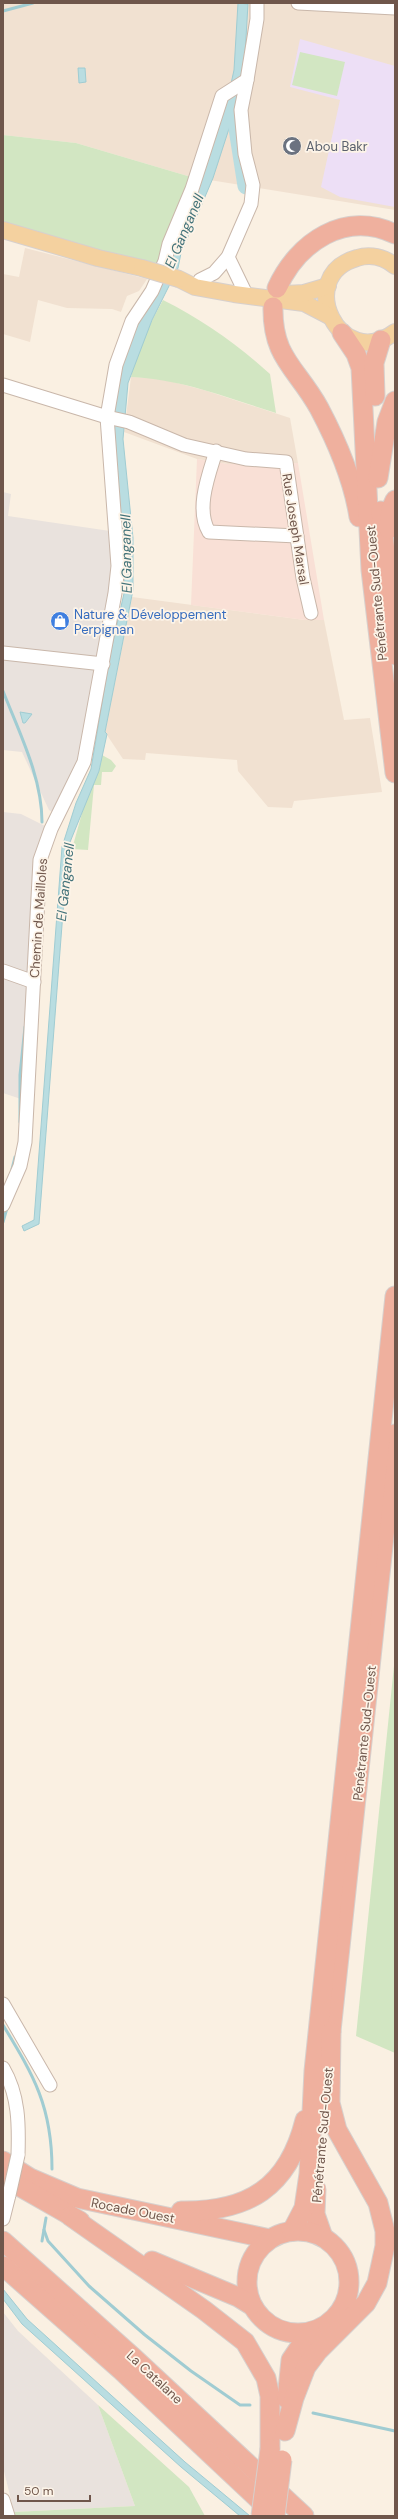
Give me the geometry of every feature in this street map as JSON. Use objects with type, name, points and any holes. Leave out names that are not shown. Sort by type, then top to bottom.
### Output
[{"type":"highway","points":[[371,570],[349,476],[318,406],[281,354],[276,342],[273,323],[283,298],[285,270],[306,245],[345,227],[382,228],[395,234]]},
{"type":"highway","points":[[342,333],[356,354],[361,368],[370,416]]},
{"type":"highway","points":[[370,416],[374,363],[388,336]]},
{"type":"highway","points":[[378,478],[387,422],[395,401]]},
{"type":"highway","name":"Pénétrante Sud-Ouest","points":[[370,416],[371,570],[395,769]]},
{"type":"highway","name":"Pénétrante Sud-Ouest","points":[[370,416],[378,478],[395,655]]},
{"type":"highway","points":[[389,595],[389,524],[395,500]]},
{"type":"highway","points":[[292,2231],[304,2208],[309,2174],[314,2071],[395,1296]]},
{"type":"highway","name":"Pénétrante Sud-Ouest","points":[[323,2237],[315,2214],[316,2194],[331,2032],[395,1434]]},
{"type":"highway","name":"Pénétrante Sud-Ouest","points":[[261,2516],[276,2454],[285,2431],[294,2398],[306,2367],[318,2351],[366,2303],[377,2283],[385,2246],[385,2231],[378,2203],[337,2130],[330,2103],[331,2032]]},
{"type":"highway","points":[[135,2211],[203,2211],[226,2208],[269,2187],[285,2169],[298,2144],[314,2071]]},
{"type":"highway","name":"Rocade Ouest","points":[[11,2158],[56,2191],[78,2198],[270,2239]]},
{"type":"highway","name":"Rocade Ouest","points":[[6,2186],[70,2216],[167,2269],[238,2296],[251,2305],[269,2326],[289,2333],[310,2332],[330,2323],[341,2310],[348,2295],[349,2284],[345,2262],[332,2244],[323,2237],[302,2231],[292,2231],[270,2239],[256,2252],[248,2268],[246,2287],[251,2305]]},
{"type":"highway","points":[[70,2216],[204,2310],[245,2342],[266,2378],[269,2390],[276,2454],[276,2516]]},
{"type":"highway","name":"La Catalane","points":[[3,2241],[133,2357],[304,2516]]},
{"type":"highway","name":"La Catalane","points":[[3,2266],[120,2370],[276,2516]]},
{"type":"highway","name":"Pénétrante Sud-Ouest","points":[[269,2326],[279,2340],[283,2367],[276,2454]]},
{"type":"highway","name":"Pénétrante Sud-Ouest","points":[[285,2431],[291,2360],[310,2332]]},
{"type":"main road","points":[[3,230],[98,258],[179,278],[195,287],[234,294],[283,298],[328,286]]},
{"type":"main road","points":[[388,336],[356,340],[342,333],[329,316],[326,306],[328,286],[339,268],[358,258],[379,258],[395,266]]},
{"type":"main road","points":[[179,278],[190,277],[304,303],[329,316]]},
{"type":"street","points":[[200,280],[214,273],[228,257],[251,204],[253,185],[245,154],[241,110],[245,81],[258,19],[257,3]]},
{"type":"street","points":[[298,3],[395,8]]},
{"type":"street","name":"Chemin de Mailloles","points":[[3,1205],[20,1166],[25,1142],[40,860],[51,829],[84,762],[103,664],[118,566],[109,418],[116,365],[131,323],[152,291],[165,261],[169,244],[192,189],[222,96],[245,81]]},
{"type":"street","points":[[228,257],[244,290]]},
{"type":"street","name":"Rue Joseph Marsal","points":[[3,385],[109,418],[130,422],[184,444],[246,459],[286,462],[297,536],[311,613]]},
{"type":"street","points":[[216,452],[207,481],[204,505],[206,526],[210,532],[297,536]]},
{"type":"street","points":[[3,653],[103,664]]},
{"type":"street","points":[[3,972],[34,982]]},
{"type":"street","points":[[3,2004],[50,2085]]},
{"type":"street","points":[[3,2068],[9,2079],[19,2118],[6,2186],[4,2216]]},
{"type":"street","points":[[3,2500],[8,2516]]},
{"type":"shaded area","points":[[3,3],[395,3],[395,210],[191,177],[76,143],[3,135]]},
{"type":"shaded area","points":[[300,39],[395,66],[395,207],[340,197],[321,187],[340,100],[290,87]]},
{"type":"shaded area","points":[[25,248],[147,279],[139,291],[127,296],[121,312],[112,309],[67,308],[38,300],[30,342],[3,334],[3,274],[19,277]]},
{"type":"shaded area","points":[[131,377],[159,378],[207,391],[290,418],[298,463],[228,464],[197,459],[124,432]]},
{"type":"shaded area","points":[[197,459],[228,464],[298,463],[324,620],[305,620],[191,605]]},
{"type":"shaded area","points":[[3,492],[11,494],[8,516],[110,531],[113,566],[110,592],[80,761],[54,813],[49,810],[22,752],[3,750]]},
{"type":"shaded area","points":[[132,597],[305,620],[324,620],[344,720],[370,718],[382,792],[294,801],[292,808],[268,807],[238,771],[237,760],[146,753],[145,760],[123,759],[105,732]]},
{"type":"shaded area","points":[[3,812],[21,814],[47,827],[29,982],[21,1099],[3,1093]]},
{"type":"shaded area","points":[[3,2312],[18,2331],[98,2405],[135,2506],[14,2512],[3,2467]]},
{"type":"green space","points":[[300,52],[345,62],[337,96],[292,85]]},
{"type":"green space","points":[[3,135],[76,143],[191,177],[160,265],[100,250],[3,222]]},
{"type":"green space","points":[[163,300],[219,333],[270,374],[276,413],[186,385],[168,381],[131,377],[144,338]]},
{"type":"green space","points":[[102,755],[111,760],[116,766],[112,772],[102,772],[101,785],[94,785],[88,850],[72,849],[84,806],[99,771]]},
{"type":"green space","points":[[395,1656],[395,2053],[356,2036]]},
{"type":"green space","points":[[98,2405],[189,2487],[205,2516],[15,2516],[14,2512],[135,2506]]},
{"type":"water","points":[[238,3],[248,4],[244,71],[237,104],[213,178],[181,253],[178,268],[152,320],[128,383],[123,439],[133,538],[133,590],[105,732],[107,734],[99,771],[68,847],[39,1224],[24,1231],[22,1226],[34,1220],[62,847],[76,803],[91,769],[110,655],[125,589],[123,539],[113,458],[114,412],[118,381],[125,356],[227,102],[234,70]]},
{"type":"water","points":[[78,68],[85,68],[86,82],[79,83]]},
{"type":"water","points":[[20,712],[32,714],[25,723],[23,723]]},
{"type":"water","points":[[3,2289],[27,2319],[185,2462],[250,2516],[240,2516],[181,2467],[22,2324],[3,2299]]},
{"type":"waterway","points":[[3,11],[33,3]]},
{"type":"waterway","points":[[231,103],[234,110],[246,186]]},
{"type":"waterway","points":[[3,691],[34,772],[41,805],[42,822]]},
{"type":"waterway","points":[[20,1122],[20,1075],[25,1027]]},
{"type":"waterway","points":[[12,1169],[15,1157]]},
{"type":"waterway","points":[[3,1222],[7,1208]]},
{"type":"waterway","name":"El Ganganell","points":[[3,2025],[24,2060],[45,2110],[49,2128],[52,2169]]},
{"type":"waterway","name":"El Ganganell","points":[[42,2241],[46,2218]]},
{"type":"waterway","points":[[44,2230],[48,2241],[89,2286],[145,2335],[191,2371],[240,2405],[250,2405]]},
{"type":"waterway","points":[[313,2413],[395,2431]]},
{"type":"place","name":"Abou Bakr","points":[[292,146]]},
{"type":"place","name":"Nature & Développement Perpignan","points":[[60,621]]}]
